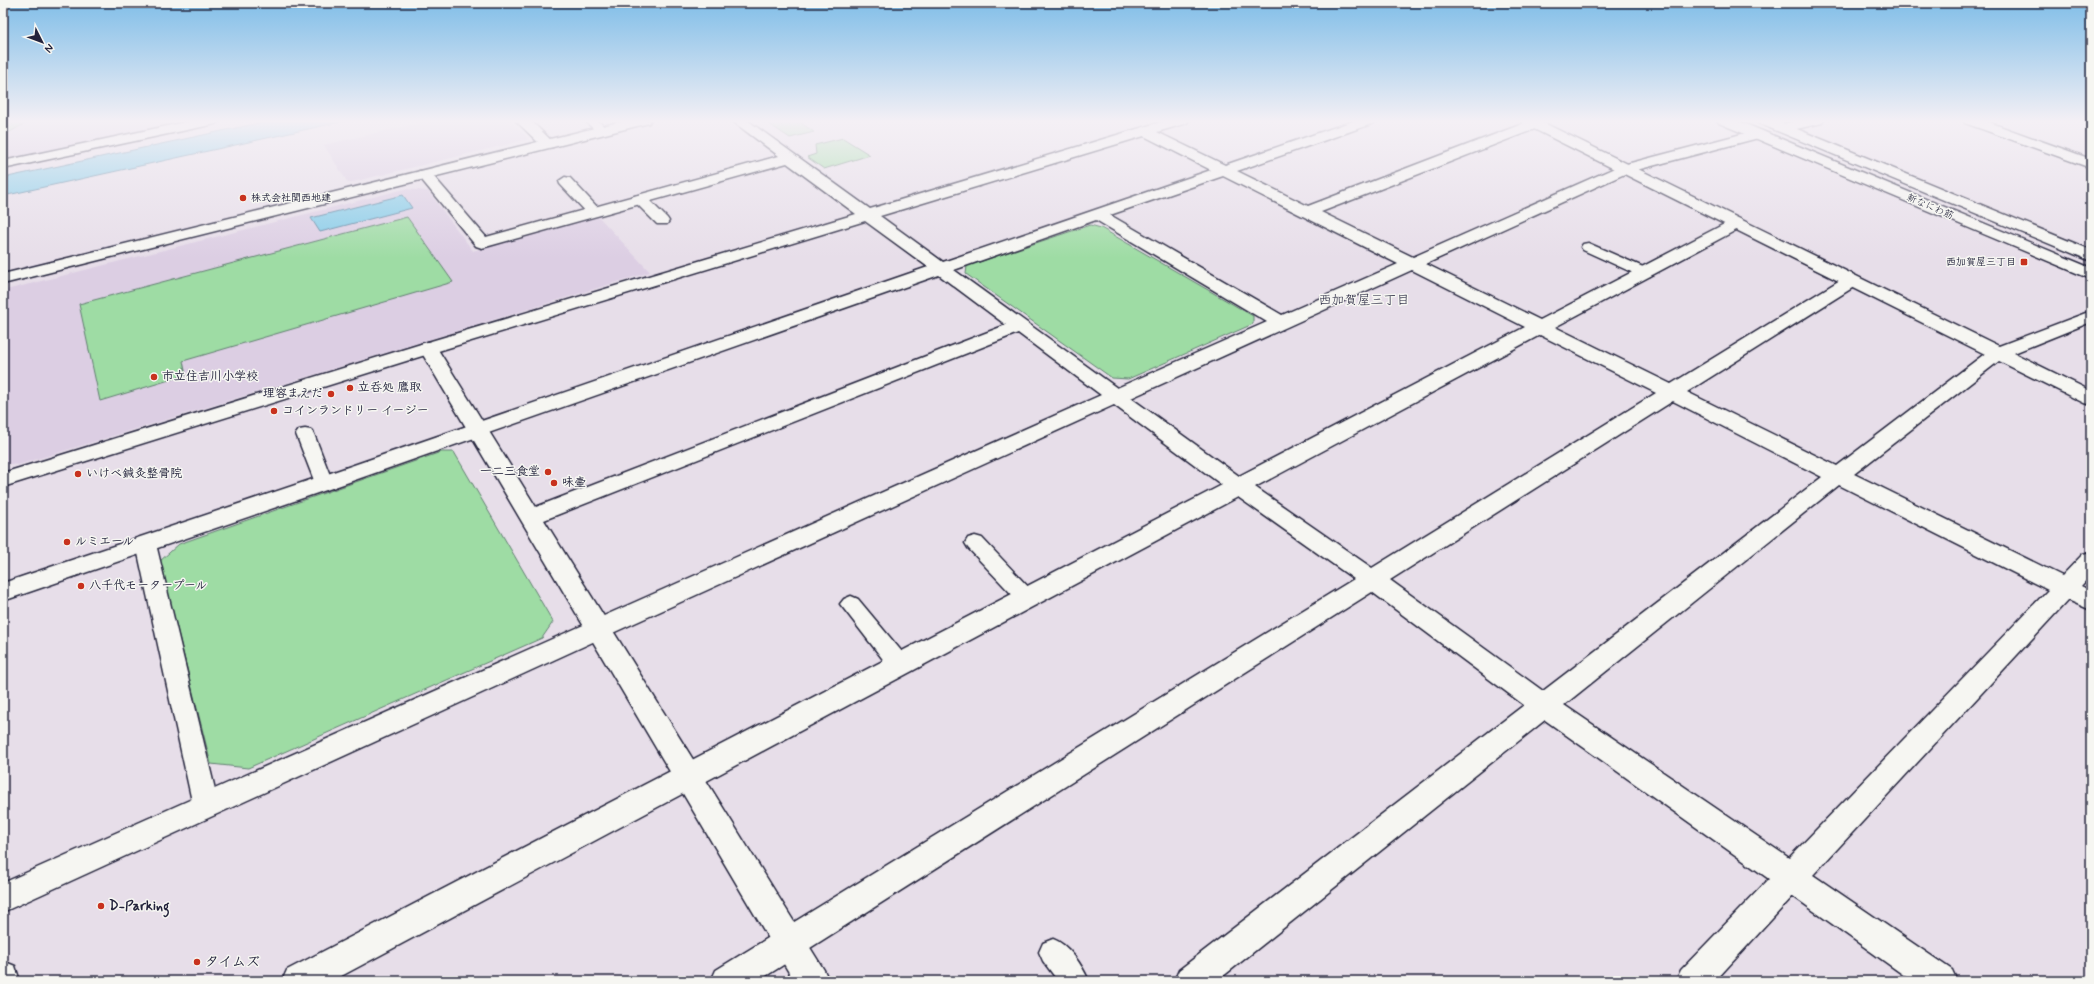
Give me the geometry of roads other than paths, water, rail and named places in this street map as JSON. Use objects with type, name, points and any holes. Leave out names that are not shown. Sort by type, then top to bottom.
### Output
[{"type":"street","points":[[3,279],[457,166]]},
{"type":"street","points":[[424,174],[482,243],[760,166]]},
{"type":"street","points":[[800,166],[942,268],[1238,486],[1373,580],[1545,706],[1940,981]]},
{"type":"street","points":[[3,480],[428,348],[1032,166]]},
{"type":"street","points":[[1214,166],[2091,601]]},
{"type":"street","points":[[3,592],[324,484],[1238,166]]},
{"type":"street","points":[[1307,212],[1422,166]]},
{"type":"street","points":[[1618,166],[2091,399]]},
{"type":"street","points":[[3,898],[597,629],[1411,264],[1634,166]]},
{"type":"street","name":"新なにわ筋","points":[[1848,166],[2091,274]]},
{"type":"street","name":"新なにわ筋","points":[[1874,166],[2091,256]]},
{"type":"street","points":[[1097,214],[1282,323]]},
{"type":"street","points":[[299,981],[1238,486],[1541,329],[1736,224]]},
{"type":"street","points":[[728,981],[1852,281]]},
{"type":"street","points":[[1191,981],[1545,706],[1837,476],[1998,353],[2091,316]]},
{"type":"street","points":[[531,517],[1020,326]]},
{"type":"street","points":[[428,348],[686,776],[812,981]]},
{"type":"street","points":[[1693,981],[2091,560]]},
{"type":"lane","points":[[565,181],[594,212]]},
{"type":"lane","points":[[640,199],[662,221]]},
{"type":"lane","points":[[1588,248],[1645,273]]},
{"type":"lane","points":[[304,434],[324,484]]},
{"type":"lane","points":[[975,543],[1028,598]]},
{"type":"lane","points":[[146,544],[206,806]]},
{"type":"lane","points":[[852,604],[900,665]]},
{"type":"lane","points":[[1053,952],[1075,981]]},
{"type":"water","points":[[59,166],[140,166],[3,196],[3,178]]},
{"type":"water","points":[[403,195],[412,208],[320,232],[311,218]]},
{"type":"place","name":"株式会社関西地建","points":[[243,198]]},
{"type":"place","name":"西加賀屋三丁目","points":[[2024,262]]},
{"type":"place","name":"市立住吉川小学校","points":[[154,377]]},
{"type":"place","name":"立呑処 鷹取","points":[[350,388]]},
{"type":"place","name":"理容まえだ","points":[[331,394]]},
{"type":"place","name":"コインランドリー イージー","points":[[274,411]]},
{"type":"place","name":"一二三食堂","points":[[548,472]]},
{"type":"place","name":"いけべ鍼灸整骨院","points":[[78,474]]},
{"type":"place","name":"味壷","points":[[554,483]]},
{"type":"place","name":"ルミエール","points":[[67,542]]},
{"type":"place","name":"八千代モータープール","points":[[81,586]]},
{"type":"place","name":"D-Parking","points":[[101,906]]},
{"type":"place","name":"タイムズ","points":[[197,962]]},
{"type":"district","name":"西加賀屋三丁目","points":[[1364,300]]}]
